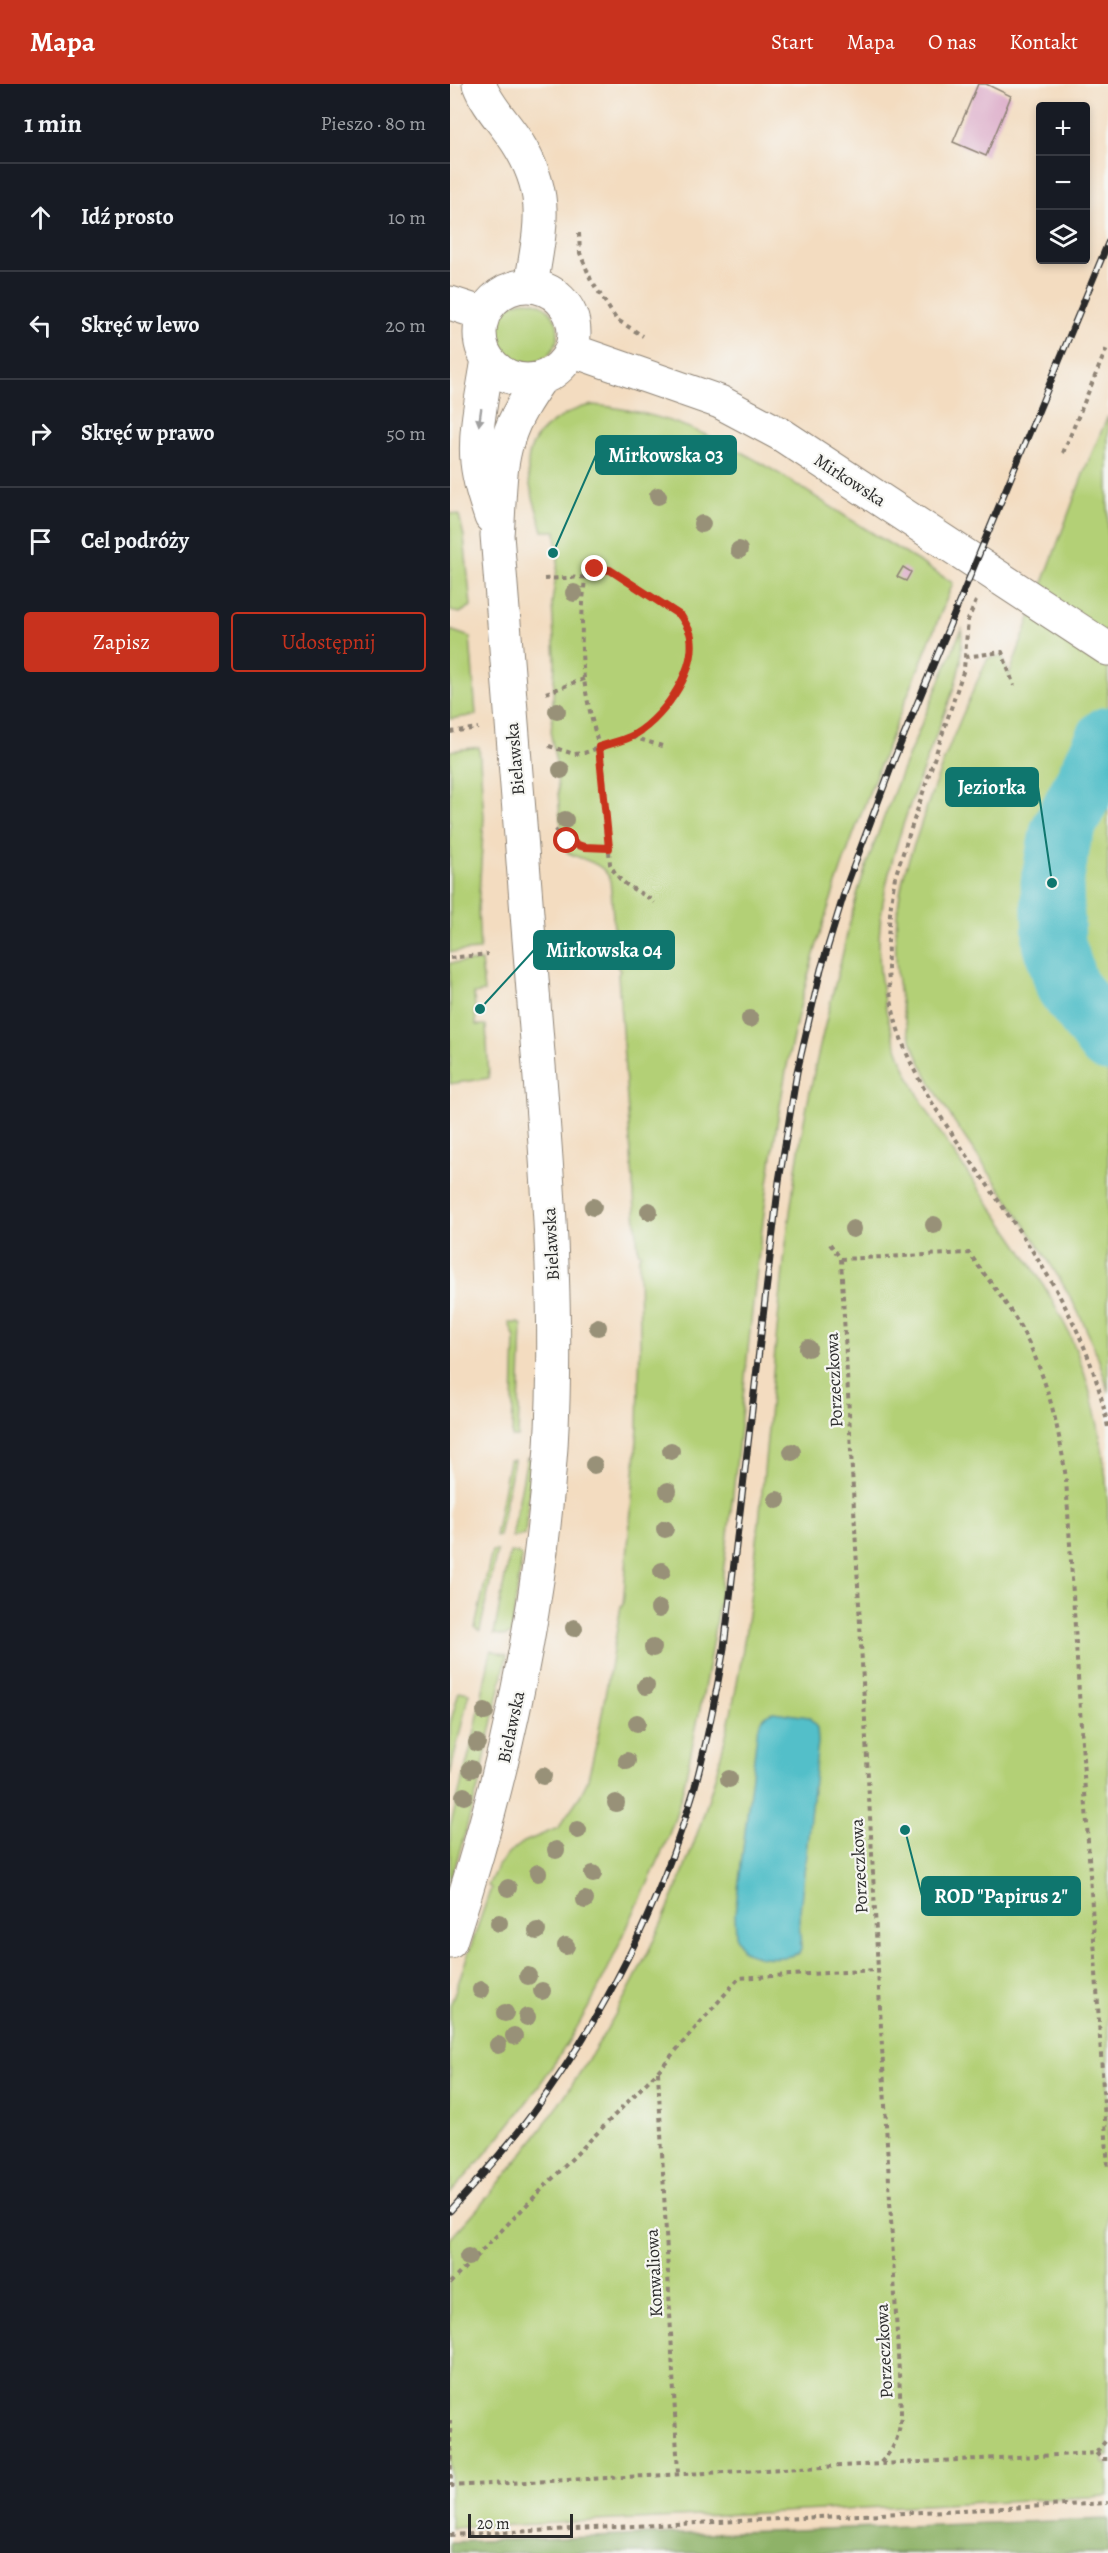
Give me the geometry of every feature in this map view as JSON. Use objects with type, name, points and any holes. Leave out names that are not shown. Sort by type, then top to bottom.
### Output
[{"type":"street","points":[[479,84],[496,114],[530,163],[541,198],[540,230],[531,286]]},
{"type":"street","points":[[531,286],[558,297],[567,308],[573,321],[574,336],[572,350],[554,372],[541,378],[527,380],[513,378],[499,371],[488,359],[481,337],[484,314],[492,302],[503,292],[517,287],[531,286]]},
{"type":"street","points":[[450,303],[484,314]]},
{"type":"street","name":"Mirkowska","points":[[572,350],[720,402],[782,435],[1108,649]]},
{"type":"street","name":"Bielawska","points":[[488,359],[478,432],[477,460],[483,495],[497,535]]},
{"type":"street","name":"Bielawska","points":[[450,1942],[501,1773],[527,1646],[542,1547],[551,1448],[554,1304],[548,1180],[497,535],[503,463],[508,439],[520,410],[541,378]]},
{"type":"path","points":[[1063,453],[1108,345]]},
{"type":"path","points":[[544,745],[574,754],[599,747],[631,736],[650,723],[674,697],[689,661],[691,636],[681,616],[610,570],[595,569],[586,573],[581,627],[584,679],[599,747],[610,864],[617,877],[630,889],[655,902]]},
{"type":"path","points":[[544,579],[585,577]]},
{"type":"path","points":[[978,597],[968,620],[964,669],[896,877],[890,910],[888,950],[890,989],[895,1016],[909,1057],[925,1090],[944,1123],[1035,1255],[1067,1307],[1096,1375],[1108,1428]]},
{"type":"path","points":[[965,657],[1002,652],[1014,686]]},
{"type":"path","points":[[546,693],[584,679]]},
{"type":"path","points":[[450,732],[485,727]]},
{"type":"path","points":[[631,736],[662,746]]},
{"type":"path","points":[[555,830],[567,841],[584,847],[609,848]]},
{"type":"path","points":[[450,958],[488,954]]},
{"type":"path","points":[[830,1244],[841,1259],[969,1252],[1017,1322],[1034,1359],[1059,1431],[1066,1479],[1108,2170]]},
{"type":"path","name":"Porzeczkowa","points":[[841,1259],[901,2412],[900,2432],[892,2452],[879,2464]]},
{"type":"path","points":[[450,2283],[658,2071],[739,1978],[878,1970]]},
{"type":"path","name":"Konwaliowa","points":[[658,2071],[678,2474]]},
{"type":"path","points":[[450,2420],[450,2486],[1096,2453],[1102,2459],[1108,2460]]},
{"type":"path","points":[[1096,2453],[1108,2438]]},
{"type":"path","points":[[450,2535],[1108,2503]]},
{"type":"green space","points":[[521,301],[533,301],[549,310],[556,320],[558,332],[556,344],[549,354],[533,363],[521,363],[510,358],[501,349],[496,338],[496,326],[501,315],[510,306]]},
{"type":"green space","points":[[593,405],[629,410],[663,419],[726,444],[756,460],[953,583],[857,823],[836,884],[800,1008],[786,1071],[765,1209],[722,1584],[703,1692],[685,1780],[673,1824],[617,1950],[574,2033],[525,2105],[450,2194],[450,2006],[491,1888],[488,1886],[497,1867],[509,1853],[524,1842],[558,1828],[587,1782],[623,1605],[638,1427],[639,1256],[641,1254],[638,1251],[618,975],[620,969],[617,967],[610,879],[602,868],[567,852],[560,819],[556,763],[551,736],[555,661],[552,602],[558,562],[556,531],[543,531],[528,472],[533,444],[541,432],[569,413]]},
{"type":"green space","points":[[1108,416],[1108,1392],[1091,1340],[1067,1292],[1038,1245],[948,1113],[918,1057],[910,1037],[899,993],[896,923],[905,872],[951,741],[988,658],[1002,656],[1009,675],[1085,469]]},
{"type":"green space","points":[[450,513],[459,515],[464,536],[471,606],[460,613],[450,611]]},
{"type":"green space","points":[[962,628],[961,661],[955,685],[918,781],[895,850],[881,917],[879,949],[884,1001],[898,1050],[918,1095],[944,1138],[1031,1265],[1057,1309],[1086,1379],[1103,1454],[1108,1505],[1108,2456],[1103,2456],[1103,2462],[1108,2463],[1108,2496],[450,2528],[450,2239],[504,2177],[554,2112],[598,2043],[638,1972],[673,1898],[701,1821],[724,1742],[741,1661],[759,1526],[793,1188],[812,1082],[860,885],[895,788]]},
{"type":"green space","points":[[450,630],[470,637],[476,715],[450,719]]},
{"type":"green space","points":[[479,747],[484,817],[478,909],[480,950],[450,952],[450,751]]},
{"type":"green space","points":[[481,961],[484,992],[474,994],[476,1025],[486,1025],[489,1078],[450,1084],[450,963]]},
{"type":"green space","points":[[509,1323],[520,1323],[522,1326],[518,1437],[512,1437],[515,1338]]},
{"type":"green space","points":[[527,1457],[532,1461],[525,1535],[512,1537]]},
{"type":"green space","points":[[509,1460],[514,1460],[499,1536],[495,1536]]},
{"type":"green space","points":[[492,1551],[497,1551],[480,1631],[475,1628]]},
{"type":"green space","points":[[510,1552],[522,1556],[511,1634],[505,1636],[494,1634]]},
{"type":"green space","points":[[491,1650],[507,1655],[479,1785],[450,1884],[450,1827],[474,1735]]},
{"type":"green space","points":[[459,1691],[469,1693],[450,1775],[450,1724]]},
{"type":"green space","points":[[1108,2519],[1108,2553],[450,2553],[450,2542]]},
{"type":"water","points":[[773,1712],[809,1717],[817,1728],[818,1742],[799,1920],[801,1949],[799,1953],[778,1958],[763,1957],[742,1950],[736,1937],[735,1914],[757,1733],[762,1720]]},
{"type":"building","points":[[978,84],[986,84],[1011,96],[986,156],[953,142]]},
{"type":"building","points":[[903,567],[911,572],[906,581],[897,577]]},
{"type":"waterway","points":[[1108,738],[1061,833],[1052,883],[1054,943],[1067,986],[1108,1041]]},
{"type":"railway","points":[[450,2211],[522,2127],[583,2039],[627,1959],[647,1917],[680,1833],[703,1755],[724,1648],[779,1181],[797,1072],[821,969],[847,884],[895,757],[1108,243]]},
{"type":"place","name":"Mirkowska 03","points":[[553,553]]},
{"type":"place","name":"Jeziorka","points":[[1052,883]]},
{"type":"place","name":"Mirkowska 04","points":[[480,1009]]},
{"type":"place","name":"ROD \"Papirus 2\"","points":[[905,1830]]},
{"type":"route","points":[[567,841],[584,847],[609,848],[599,747],[631,736],[650,723],[664,709],[674,697],[682,679],[692,644],[691,636],[681,616],[610,570],[595,569]]}]
